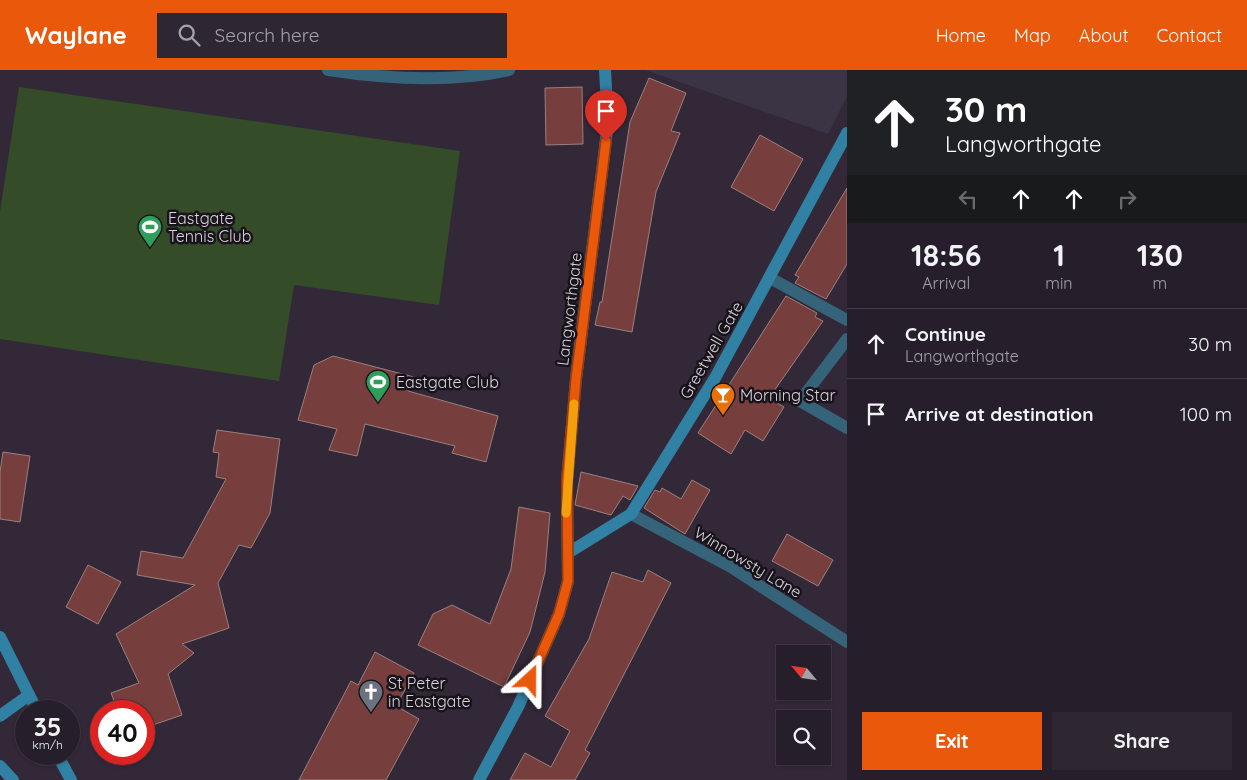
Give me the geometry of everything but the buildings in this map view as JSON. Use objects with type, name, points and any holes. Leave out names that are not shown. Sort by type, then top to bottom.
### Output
[{"type":"street","points":[[328,70],[368,76],[417,77],[468,76],[509,70]]},
{"type":"street","name":"Langworthgate","points":[[479,780],[518,707],[559,614],[568,581],[566,499],[576,388],[608,123],[606,70]]},
{"type":"street","name":"Greetwell Gate","points":[[568,553],[631,514],[715,378],[847,133]]},
{"type":"street","points":[[770,278],[847,320]]},
{"type":"street","points":[[847,339],[800,401],[847,428]]},
{"type":"street","name":"Winnowsty Lane","points":[[631,514],[730,567],[847,642]]},
{"type":"street","points":[[0,637],[32,700]]},
{"type":"street","points":[[0,716],[29,695]]},
{"type":"street","points":[[62,765],[69,779]]},
{"type":"street","points":[[0,766],[13,780]]},
{"type":"shaded area","points":[[645,70],[847,70],[847,96],[828,134]]},
{"type":"green space","name":"Eastgate Tennis Club","points":[[19,87],[460,151],[439,305],[294,285],[279,381],[0,339],[0,212]]},
{"type":"slow traffic","points":[[566,513],[574,404]]},
{"type":"place","name":"Eastgate Tennis Club","points":[[150,248]]},
{"type":"place","name":"Eastgate Club","points":[[378,403]]},
{"type":"place","name":"Morning Star","points":[[723,416]]},
{"type":"place","name":"St Peter in Eastgate","points":[[371,713]]},
{"type":"route","points":[[530,680],[559,614],[568,581],[567,481],[576,379],[606,141]]}]
